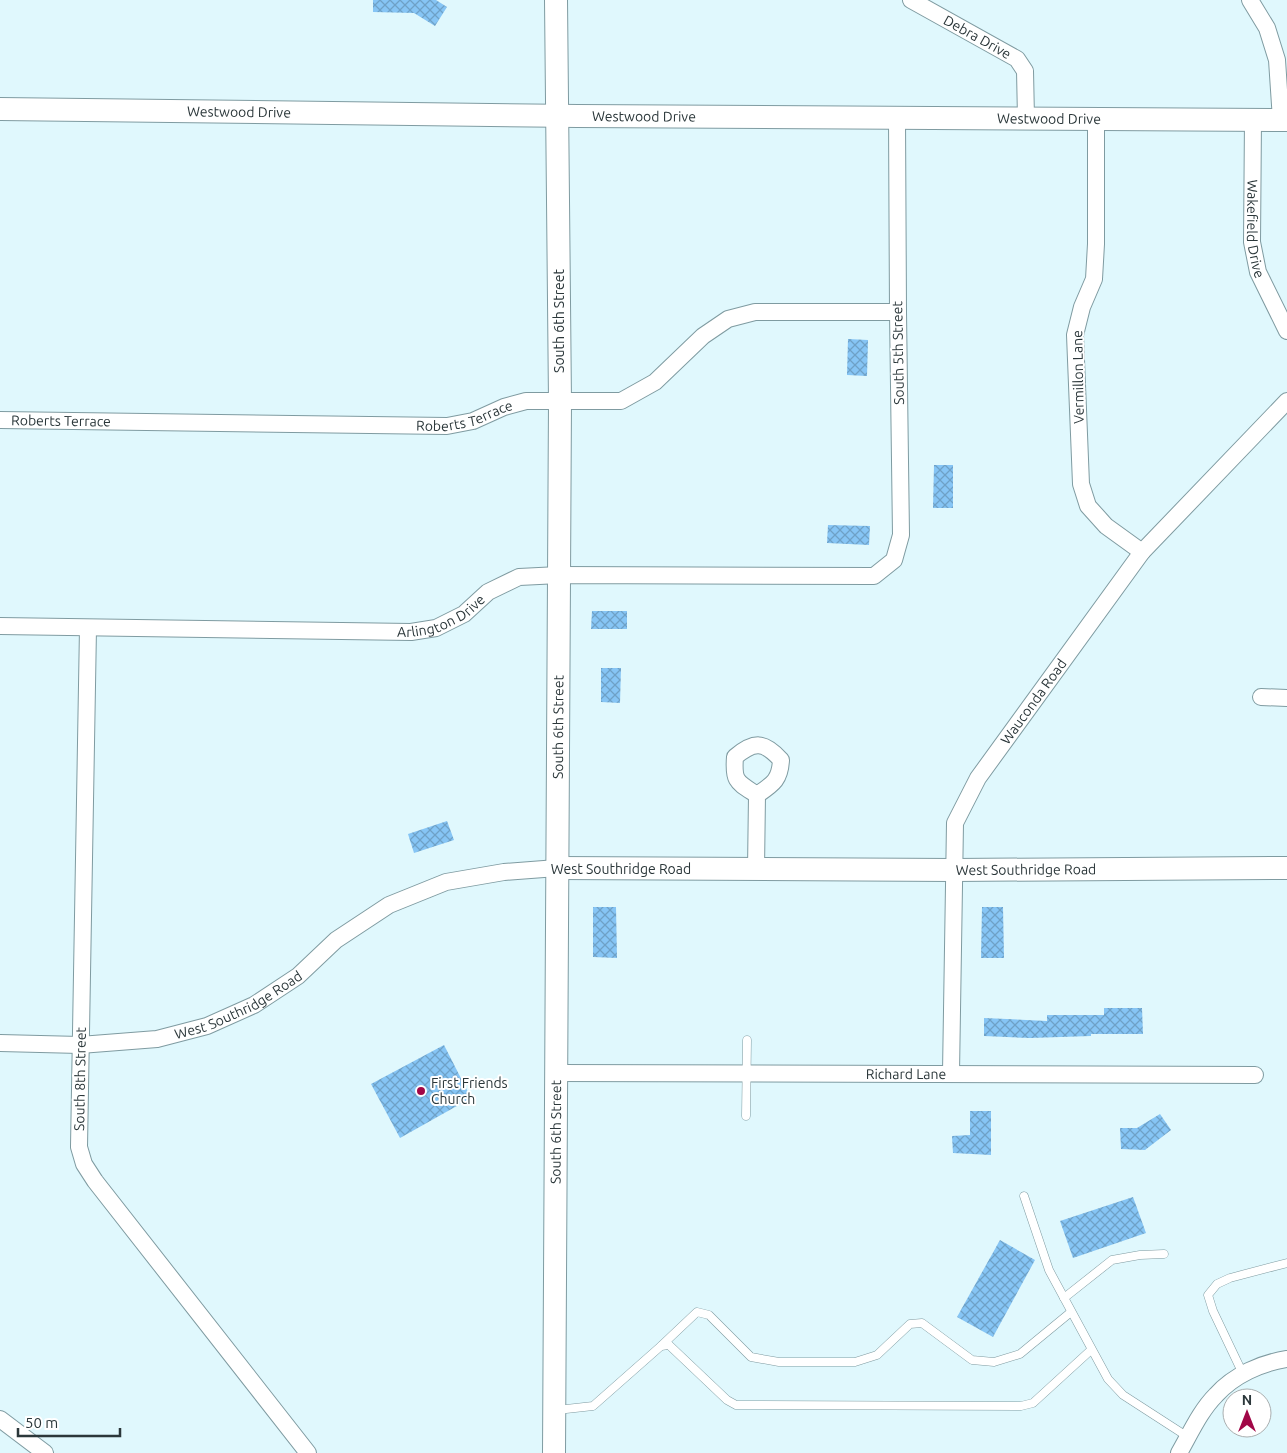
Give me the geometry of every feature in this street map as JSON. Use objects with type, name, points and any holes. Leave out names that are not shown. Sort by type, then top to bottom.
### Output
[{"type":"street","name":"South 6th Street","points":[[554,1453],[560,402],[556,0]]},
{"type":"street","name":"Debra Drive","points":[[911,0],[1017,59],[1025,71],[1026,118]]},
{"type":"street","points":[[1250,0],[1267,28],[1277,60],[1284,120]]},
{"type":"street","name":"Westwood Drive","points":[[0,108],[558,116],[1284,120]]},
{"type":"street","name":"South 5th Street","points":[[874,576],[894,560],[901,535],[897,118]]},
{"type":"street","name":"Vermillon Lane","points":[[1096,119],[1096,244],[1094,279],[1082,307],[1075,334],[1081,484],[1088,506],[1106,526],[1142,552]]},
{"type":"street","name":"Wakefield Drive","points":[[1253,119],[1252,242],[1258,272],[1287,331]]},
{"type":"street","name":"Roberts Terrace","points":[[0,420],[447,426],[474,421],[504,406],[526,401],[621,401],[655,382],[703,336],[728,319],[755,312],[898,312]]},
{"type":"street","name":"Wauconda Road","points":[[951,1073],[955,823],[978,778],[1142,552],[1287,400]]},
{"type":"street","name":"Arlington Drive","points":[[0,626],[411,632],[436,628],[464,614],[488,592],[519,577],[559,575],[874,576]]},
{"type":"street","name":"South 8th Street","points":[[88,628],[79,1147],[84,1164],[95,1181],[308,1453]]},
{"type":"street","points":[[1261,697],[1287,698]]},
{"type":"street","points":[[756,869],[757,795]]},
{"type":"street","name":"West Southridge Road","points":[[0,1044],[80,1045],[157,1039],[207,1026],[254,1005],[298,976],[336,940],[388,905],[446,882],[504,872],[557,868],[954,870],[1287,868]]},
{"type":"street","name":"Richard Lane","points":[[556,1072],[1255,1075]]},
{"type":"street","points":[[1183,1448],[1216,1394],[1243,1374],[1272,1361],[1287,1359]]},
{"type":"street","points":[[2,1421],[45,1453]]},
{"type":"lane","points":[[746,1116],[747,1040]]},
{"type":"lane","points":[[1024,1196],[1049,1270],[1108,1379],[1123,1395],[1183,1448]]},
{"type":"lane","points":[[1064,1298],[1112,1260],[1140,1255],[1164,1254]]},
{"type":"lane","points":[[1243,1374],[1213,1311],[1208,1294],[1216,1284],[1230,1278],[1287,1263]]},
{"type":"lane","points":[[555,1410],[593,1406],[697,1312],[709,1315],[750,1357],[779,1362],[855,1362],[877,1355],[910,1324],[922,1323],[972,1360],[994,1362],[1020,1354],[1072,1312]]},
{"type":"lane","points":[[661,1346],[669,1345],[726,1400],[736,1405],[1021,1406],[1033,1403],[1091,1350]]},
{"type":"building","points":[[373,0],[436,0],[447,7],[435,26],[414,13],[373,12]]},
{"type":"building","points":[[848,339],[868,340],[867,376],[847,375]]},
{"type":"building","points":[[934,465],[953,465],[953,508],[933,508]]},
{"type":"building","points":[[828,525],[870,526],[869,545],[827,543]]},
{"type":"building","points":[[592,611],[627,611],[627,629],[591,629]]},
{"type":"building","points":[[601,668],[621,668],[620,703],[601,702]]},
{"type":"building","points":[[447,821],[454,840],[414,853],[408,834]]},
{"type":"building","points":[[593,907],[616,907],[617,958],[593,957]]},
{"type":"building","points":[[982,907],[1003,907],[1004,958],[981,958]]},
{"type":"building","points":[[1104,1008],[1142,1008],[1143,1034],[1091,1034],[1091,1036],[1030,1038],[984,1036],[984,1018],[1047,1021],[1047,1015],[1104,1015]]},
{"type":"building","name":"First Friends Church","points":[[444,1045],[471,1098],[400,1138],[371,1084]]},
{"type":"building","points":[[970,1111],[991,1111],[991,1155],[953,1153],[952,1136],[970,1135]]},
{"type":"building","points":[[1160,1114],[1171,1130],[1145,1150],[1121,1149],[1120,1128],[1137,1128]]},
{"type":"building","points":[[1133,1197],[1146,1233],[1073,1258],[1060,1221]]},
{"type":"building","points":[[1000,1240],[1035,1260],[993,1337],[957,1317]]},
{"type":"place","name":"First Friends Church","points":[[421,1091]]}]
